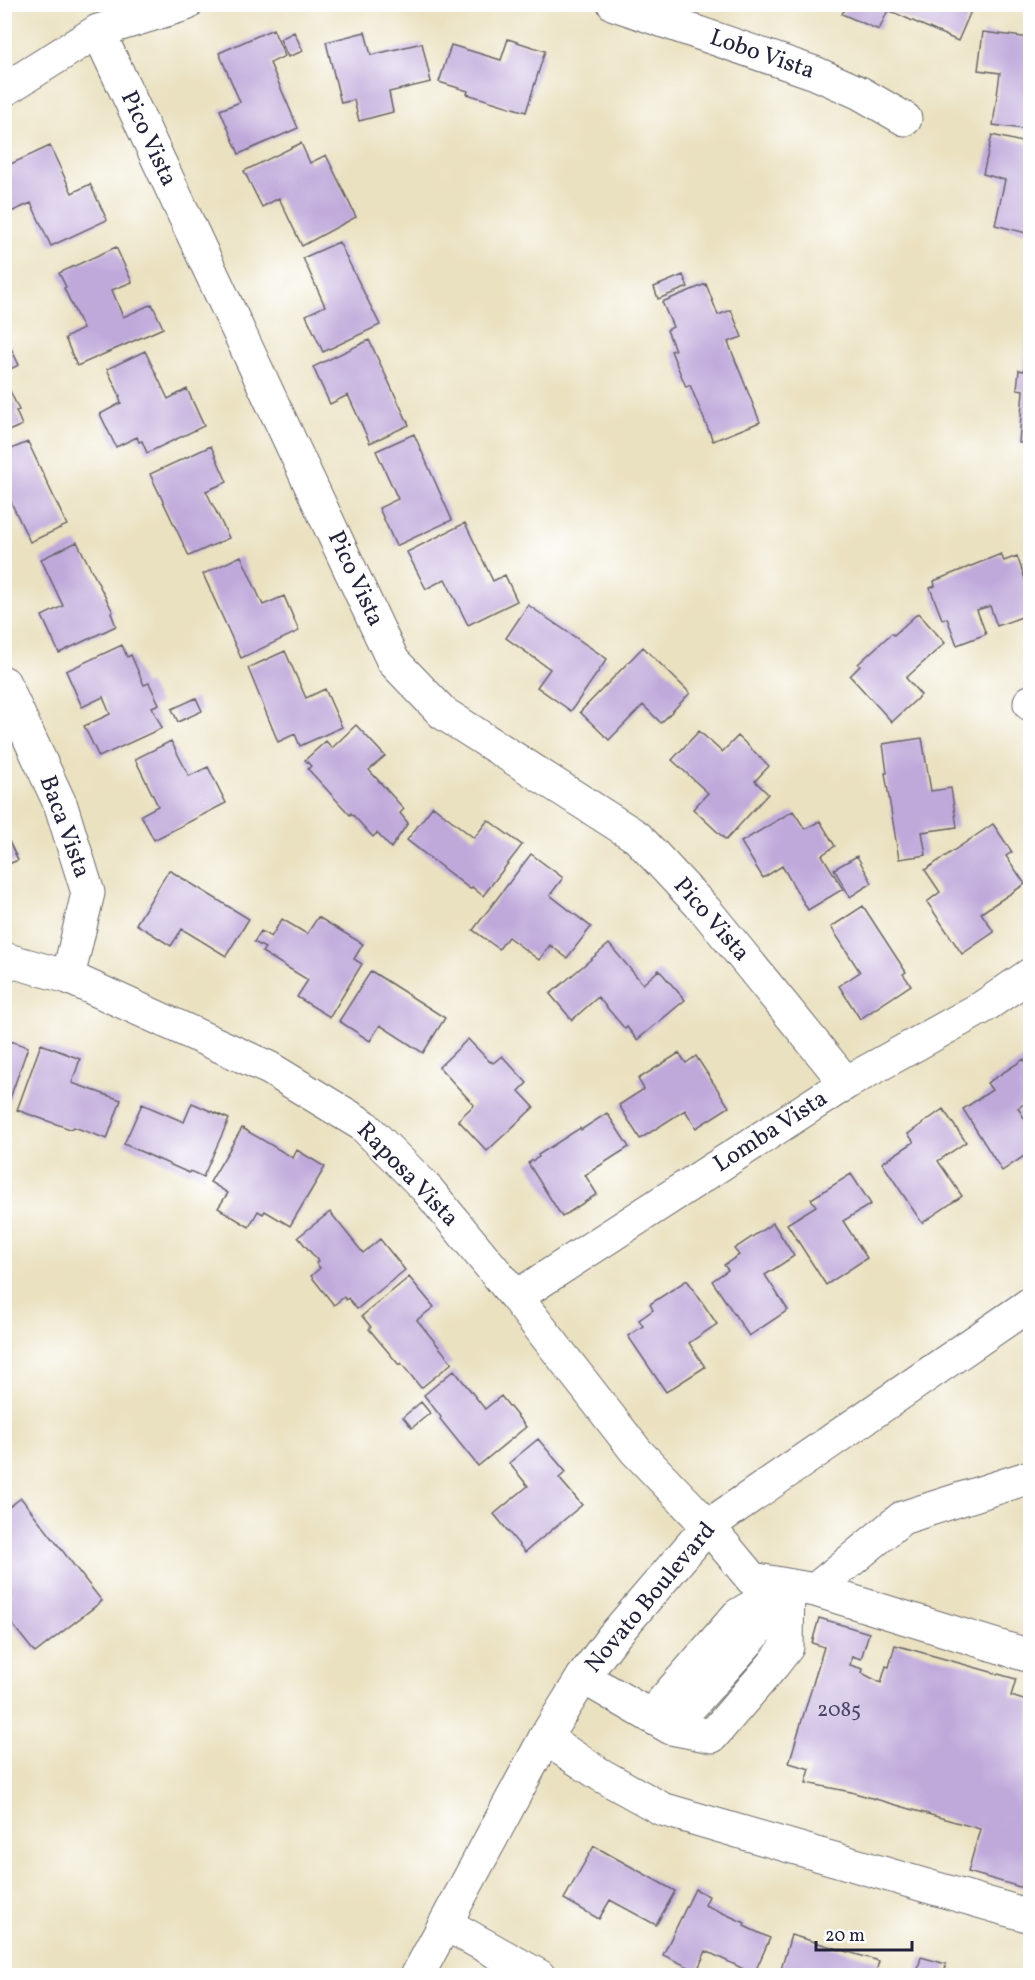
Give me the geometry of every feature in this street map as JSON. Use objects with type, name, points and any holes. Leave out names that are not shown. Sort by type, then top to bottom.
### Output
[{"type":"street","points":[[4,90],[98,31],[186,4]]},
{"type":"street","name":"Lobo Vista","points":[[614,4],[815,73],[860,93],[905,118]]},
{"type":"street","name":"Pico Vista","points":[[98,31],[393,661],[443,713],[637,837],[707,912],[846,1083]]},
{"type":"street","name":"Baca Vista","points":[[4,683],[61,806],[88,893],[68,977]]},
{"type":"street","name":"Raposa Vista","points":[[4,958],[68,977],[269,1068],[363,1125],[426,1188],[516,1297],[636,1451],[708,1526],[752,1579],[801,1588],[1030,1656]]},
{"type":"street","name":"Lomba Vista","points":[[516,1297],[846,1083],[982,1007],[1030,975]]},
{"type":"street","name":"Novato Boulevard","points":[[417,1976],[545,1738],[583,1677],[612,1638],[708,1526],[1030,1304]]},
{"type":"street","points":[[660,1722],[738,1615],[801,1588],[902,1518],[1030,1477]]},
{"type":"street","points":[[583,1677],[660,1722],[712,1736],[787,1647],[801,1588]]},
{"type":"street","points":[[545,1738],[601,1775],[662,1809],[1030,1916]]},
{"type":"street","points":[[446,1924],[539,1976]]},
{"type":"building","points":[[846,4],[974,4],[958,41],[888,10],[879,30],[842,14]]},
{"type":"building","points":[[273,29],[285,56],[270,63],[298,128],[239,154],[220,110],[240,102],[219,53]]},
{"type":"building","points":[[294,32],[303,51],[288,57],[280,39]]},
{"type":"building","points":[[365,32],[371,55],[422,43],[431,82],[389,92],[393,112],[359,121],[354,100],[341,103],[326,42]]},
{"type":"building","points":[[983,32],[1030,38],[1030,130],[993,125],[1000,73],[978,70]]},
{"type":"building","points":[[508,39],[545,51],[526,112],[467,94],[468,91],[439,82],[451,45],[501,60]]},
{"type":"building","points":[[992,135],[1030,144],[1030,234],[995,225],[1005,180],[983,174]]},
{"type":"building","points":[[301,143],[310,163],[326,155],[356,217],[302,246],[279,198],[262,207],[244,171]]},
{"type":"building","points":[[50,146],[72,193],[90,184],[107,220],[51,246],[31,203],[4,215],[4,167]]},
{"type":"building","points":[[339,242],[380,325],[323,352],[306,315],[325,306],[303,258]]},
{"type":"building","points":[[116,247],[132,282],[112,290],[123,317],[152,304],[163,328],[77,366],[65,338],[83,329],[59,273]]},
{"type":"building","points":[[683,275],[688,287],[658,299],[654,287]]},
{"type":"building","points":[[706,284],[718,315],[731,310],[742,337],[728,342],[760,422],[713,441],[690,385],[686,387],[671,351],[675,350],[667,330],[673,327],[662,302]]},
{"type":"building","points":[[1027,324],[1030,324],[1030,443],[1019,443],[1023,390],[1017,389],[1019,370],[1024,371]]},
{"type":"building","points":[[4,334],[19,365],[4,372]]},
{"type":"building","points":[[369,340],[409,425],[370,443],[348,395],[330,404],[313,367]]},
{"type":"building","points":[[145,351],[168,399],[187,389],[204,426],[147,453],[142,441],[139,442],[137,437],[116,447],[100,414],[121,403],[107,369]]},
{"type":"building","points":[[4,378],[19,410],[16,411],[22,425],[4,433]]},
{"type":"building","points":[[414,434],[452,520],[396,546],[379,508],[398,499],[376,451]]},
{"type":"building","points":[[28,442],[67,525],[30,542],[8,496],[4,497],[4,452]]},
{"type":"building","points":[[211,446],[227,482],[206,491],[229,538],[189,556],[150,474]]},
{"type":"building","points":[[465,523],[493,581],[505,575],[517,601],[468,625],[445,579],[426,589],[407,552]]},
{"type":"building","points":[[77,542],[113,612],[111,613],[116,626],[59,653],[42,616],[63,606],[41,559]]},
{"type":"building","points":[[1001,554],[1004,561],[1017,556],[1030,593],[1030,614],[997,626],[990,606],[977,610],[986,634],[957,645],[947,618],[942,619],[930,588],[935,586],[934,581]]},
{"type":"building","points":[[241,556],[263,605],[284,596],[299,631],[241,658],[203,574]]},
{"type":"building","points":[[528,605],[607,659],[571,711],[537,687],[550,669],[506,638]]},
{"type":"building","points":[[918,613],[945,643],[906,678],[921,695],[892,722],[850,676],[860,666],[858,664]]},
{"type":"building","points":[[122,645],[127,657],[131,655],[144,685],[149,683],[159,704],[152,707],[162,728],[99,757],[84,726],[110,714],[103,697],[82,707],[66,671]]},
{"type":"building","points":[[643,647],[690,693],[661,723],[643,705],[609,740],[580,712]]},
{"type":"building","points":[[285,651],[306,698],[325,689],[342,727],[300,746],[295,734],[278,742],[248,668]]},
{"type":"building","points":[[196,698],[202,711],[178,722],[172,709]]},
{"type":"building","points":[[356,725],[385,756],[369,770],[404,809],[400,813],[408,823],[391,848],[377,833],[373,837],[351,813],[350,815],[308,769],[311,766],[305,760],[326,741],[332,748]]},
{"type":"building","points":[[699,731],[722,752],[738,736],[769,766],[755,781],[768,794],[726,840],[693,809],[708,793],[672,760]]},
{"type":"building","points":[[922,738],[931,791],[951,788],[957,827],[922,832],[926,855],[899,859],[885,773],[887,773],[883,744]]},
{"type":"building","points":[[171,741],[189,776],[208,767],[226,803],[154,840],[141,815],[158,806],[135,759]]},
{"type":"building","points":[[433,806],[474,838],[488,820],[522,845],[483,896],[472,887],[470,889],[407,840]]},
{"type":"building","points":[[793,811],[805,829],[820,821],[835,846],[822,855],[843,889],[808,910],[782,866],[763,878],[741,842]]},
{"type":"building","points":[[993,824],[1012,852],[1006,856],[1025,884],[981,913],[994,932],[962,954],[927,902],[940,892],[925,870]]},
{"type":"building","points":[[4,831],[18,860],[4,866]]},
{"type":"building","points":[[531,854],[563,878],[550,895],[591,927],[567,958],[550,945],[539,960],[508,937],[499,949],[473,930]]},
{"type":"building","points":[[857,856],[872,883],[850,897],[834,869]]},
{"type":"building","points":[[169,870],[249,919],[226,956],[182,929],[171,946],[136,924]]},
{"type":"building","points":[[863,906],[906,972],[903,974],[911,985],[860,1019],[839,986],[860,972],[831,927]]},
{"type":"building","points":[[318,917],[363,944],[354,959],[362,964],[330,1017],[297,997],[308,980],[262,952],[265,948],[254,942],[261,931],[271,937],[282,919],[307,934]]},
{"type":"building","points":[[609,944],[643,984],[659,970],[685,1000],[637,1040],[598,997],[572,1020],[550,994]]},
{"type":"building","points":[[371,971],[445,1018],[423,1053],[380,1025],[370,1041],[339,1021]]},
{"type":"building","points":[[4,1039],[28,1047],[8,1104],[4,1103]]},
{"type":"building","points":[[468,1039],[490,1062],[493,1063],[502,1056],[527,1083],[519,1091],[534,1107],[487,1151],[458,1120],[474,1105],[439,1067]]},
{"type":"building","points":[[41,1044],[80,1059],[72,1083],[121,1100],[107,1139],[74,1127],[70,1129],[17,1110]]},
{"type":"building","points":[[679,1053],[686,1063],[696,1056],[729,1107],[696,1128],[685,1110],[640,1139],[619,1105],[644,1089],[638,1079]]},
{"type":"building","points":[[1024,1059],[1030,1068],[1030,1100],[1018,1108],[1030,1128],[1030,1152],[1002,1171],[963,1109],[992,1090],[987,1083]]},
{"type":"building","points":[[192,1103],[229,1119],[203,1177],[124,1144],[142,1104],[184,1122]]},
{"type":"building","points":[[943,1109],[966,1142],[938,1161],[962,1196],[922,1223],[882,1163],[914,1142],[908,1134]]},
{"type":"building","points":[[607,1113],[629,1147],[585,1175],[597,1194],[562,1217],[528,1163]]},
{"type":"building","points":[[242,1128],[293,1158],[297,1150],[325,1167],[290,1226],[265,1211],[263,1214],[258,1211],[249,1227],[218,1208],[228,1193],[210,1182]]},
{"type":"building","points":[[851,1174],[871,1204],[843,1221],[867,1258],[826,1285],[787,1224],[816,1206],[811,1199]]},
{"type":"building","points":[[330,1212],[363,1253],[380,1239],[405,1270],[357,1309],[348,1298],[346,1300],[344,1297],[334,1305],[311,1276],[320,1268],[316,1263],[318,1261],[298,1237]]},
{"type":"building","points":[[773,1223],[794,1256],[765,1275],[788,1310],[749,1336],[712,1281],[728,1270],[724,1265],[739,1255],[734,1249]]},
{"type":"building","points":[[409,1277],[434,1307],[417,1320],[452,1363],[421,1388],[369,1329],[371,1327],[362,1316]]},
{"type":"building","points":[[687,1280],[717,1324],[689,1343],[705,1367],[666,1392],[628,1336],[643,1326],[639,1320],[653,1310],[650,1304]]},
{"type":"building","points":[[454,1370],[485,1409],[501,1396],[526,1427],[478,1466],[424,1395]]},
{"type":"building","points":[[421,1402],[430,1413],[412,1428],[403,1417]]},
{"type":"building","points":[[538,1439],[566,1472],[559,1478],[582,1505],[525,1552],[494,1514],[528,1486],[509,1463]]},
{"type":"building","points":[[21,1498],[102,1601],[35,1653],[4,1614],[4,1600],[12,1594],[4,1584],[4,1511]]},
{"type":"building","points":[[819,1618],[869,1633],[861,1659],[852,1656],[850,1665],[863,1669],[862,1673],[881,1683],[886,1666],[889,1667],[895,1645],[1016,1679],[1011,1696],[1030,1702],[1030,1890],[968,1872],[980,1829],[851,1792],[806,1783],[810,1769],[789,1763],[824,1647],[812,1643]]},
{"type":"building","points":[[594,1846],[675,1891],[656,1925],[610,1900],[599,1919],[564,1899]]},
{"type":"building","points":[[695,1889],[709,1896],[705,1905],[745,1923],[744,1926],[770,1938],[754,1974],[706,1951],[697,1971],[663,1955]]},
{"type":"building","points":[[791,1935],[879,1961],[875,1976],[786,1976],[780,1973]]},
{"type":"building","points":[[921,1957],[946,1964],[945,1971],[959,1976],[916,1976]]}]
